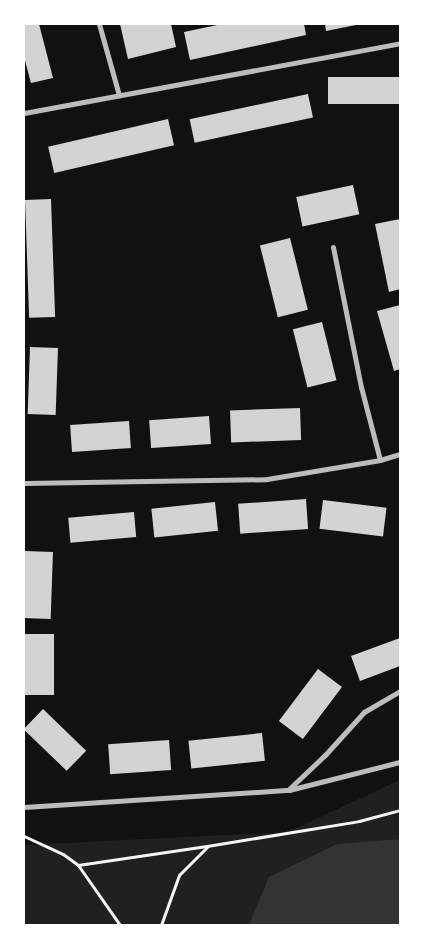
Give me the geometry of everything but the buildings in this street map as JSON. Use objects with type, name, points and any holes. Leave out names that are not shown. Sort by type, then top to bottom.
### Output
[{"type":"street","points":[[98,24],[119,95]]},
{"type":"street","points":[[24,113],[400,43]]},
{"type":"street","points":[[333,247],[361,387],[380,460]]},
{"type":"street","points":[[24,483],[267,479],[380,460],[400,454]]},
{"type":"street","points":[[289,790],[326,755],[364,712],[400,691]]},
{"type":"street","points":[[24,807],[289,790],[400,762]]},
{"type":"path","points":[[78,864],[207,846],[359,821],[400,810]]},
{"type":"path","points":[[24,836],[63,854],[78,864],[120,925]]},
{"type":"path","points":[[161,925],[179,875],[207,846]]},
{"type":"shaded area","points":[[400,780],[400,925],[24,925],[24,845],[288,832]]},
{"type":"shaded area","points":[[400,839],[400,925],[249,925],[269,877],[337,844]]}]
